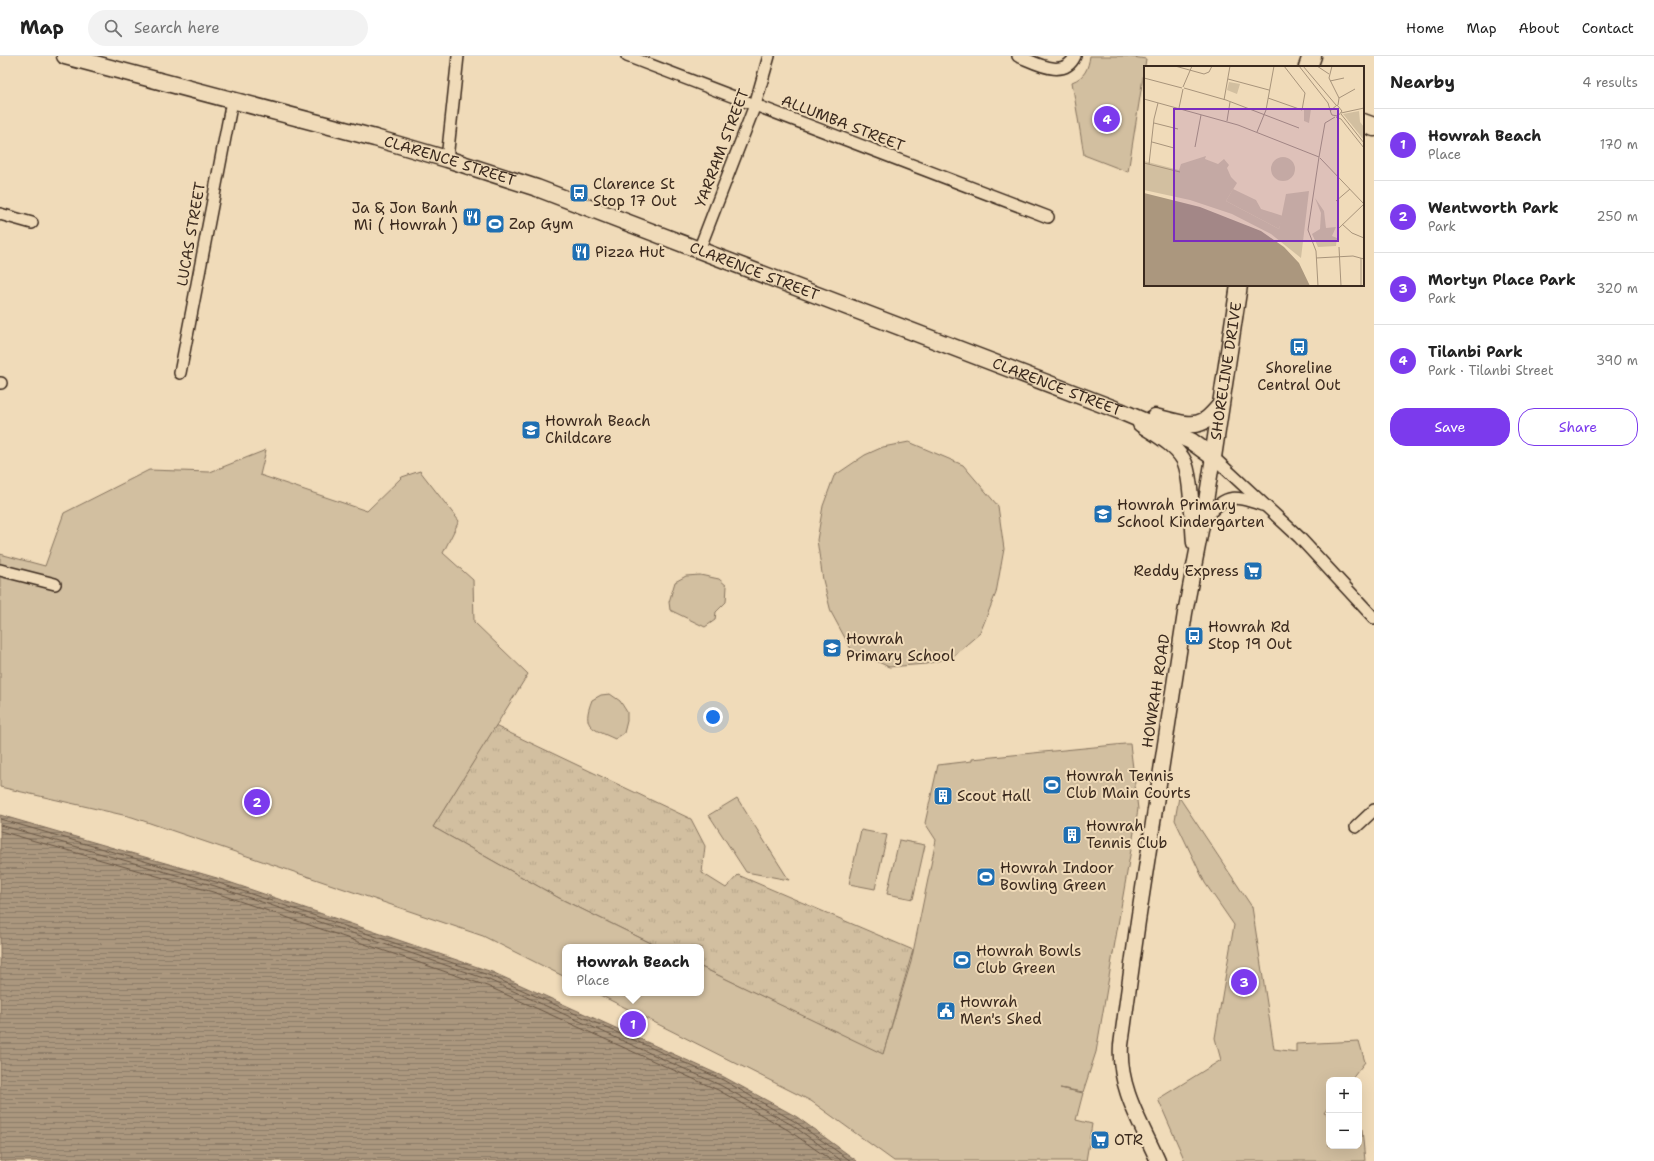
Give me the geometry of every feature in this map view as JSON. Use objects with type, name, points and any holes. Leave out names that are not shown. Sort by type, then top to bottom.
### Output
[{"type":"main road","name":"CLARENCE STREET","points":[[65,56],[447,159],[538,188],[1120,410],[1191,441],[1213,458]]},
{"type":"main road","points":[[1306,56],[1307,66]]},
{"type":"main road","points":[[1307,66],[1312,56]]},
{"type":"main road","points":[[1364,117],[1374,114]]},
{"type":"main road","points":[[1364,123],[1374,127]]},
{"type":"main road","name":"SHORELINE DRIVE","points":[[1213,458],[1239,286]]},
{"type":"main road","points":[[1120,410],[1192,424],[1204,421],[1220,406]]},
{"type":"street","points":[[447,159],[458,56]]},
{"type":"street","name":"ALLUMBA STREET","points":[[627,56],[1048,217]]},
{"type":"street","name":"YARRAM STREET","points":[[699,250],[755,105],[769,56]]},
{"type":"street","points":[[1018,56],[1061,69],[1072,62],[1075,56]]},
{"type":"street","name":"LUCAS STREET","points":[[180,373],[227,120],[232,101]]},
{"type":"street","points":[[0,214],[32,223]]},
{"type":"street","points":[[1120,410],[1171,446],[1183,459],[1189,479],[1195,558]]},
{"type":"street","name":"CLARENCE STREET","points":[[1213,458],[1299,538],[1374,618]]},
{"type":"street","name":"HOWRAH ROAD","points":[[1158,1161],[1126,1091],[1120,1062],[1153,820],[1195,558],[1213,458]]},
{"type":"street","points":[[1203,520],[1219,503],[1229,499],[1246,500],[1264,506]]},
{"type":"street","points":[[0,570],[55,584]]},
{"type":"street","points":[[1356,827],[1374,810]]},
{"type":"green space","points":[[1090,56],[1126,56],[1146,59],[1128,172],[1084,155],[1072,82],[1083,75],[1088,65]]},
{"type":"green space","points":[[909,442],[963,465],[998,506],[1004,549],[996,593],[980,633],[952,657],[926,664],[889,667],[851,649],[831,612],[823,580],[817,540],[823,506],[834,476],[865,455],[883,447]]},
{"type":"green space","points":[[266,450],[260,475],[367,511],[402,477],[420,471],[459,521],[443,553],[473,580],[474,622],[528,674],[433,827],[559,898],[653,944],[562,944],[562,976],[483,936],[132,817],[0,787],[0,554],[45,566],[64,513],[149,470],[210,472]]},
{"type":"green space","points":[[700,575],[719,579],[727,586],[726,602],[716,612],[715,620],[705,627],[670,610],[669,602],[675,582],[686,576]]},
{"type":"green space","points":[[610,694],[620,701],[627,712],[627,721],[624,733],[615,739],[595,729],[588,722],[589,709],[592,700],[601,695]]},
{"type":"green space","points":[[495,726],[691,819],[705,846],[702,873],[726,888],[738,875],[913,950],[883,1055],[704,968],[704,944],[653,944],[559,898],[433,827]]},
{"type":"green space","points":[[1130,744],[1138,809],[1096,1052],[1083,1092],[1060,1088],[1083,1093],[1076,1120],[1092,1124],[1086,1161],[894,1161],[811,1101],[602,996],[704,996],[704,968],[883,1054],[911,962],[936,840],[925,823],[938,765],[972,761],[972,759]]},
{"type":"green space","points":[[1179,797],[1252,907],[1274,1049],[1296,1052],[1296,1044],[1359,1041],[1365,1062],[1353,1077],[1326,1077],[1326,1110],[1324,1113],[1326,1114],[1326,1149],[1362,1149],[1362,1129],[1365,1161],[1185,1161],[1158,1099],[1221,1060],[1215,1038],[1234,925],[1205,883],[1175,820]]},
{"type":"green space","points":[[737,798],[789,880],[746,872],[709,815]]},
{"type":"green space","points":[[861,830],[887,835],[875,889],[849,884]]},
{"type":"green space","points":[[899,840],[925,845],[913,899],[887,894]]},
{"type":"water","points":[[0,815],[217,878],[492,972],[724,1077],[797,1117],[857,1161],[0,1161]]},
{"type":"place","name":"Tilanbi Park","points":[[1107,119]]},
{"type":"place","name":"Clarence St Stop 17 Out","points":[[579,193]]},
{"type":"place","name":"Ja & Jon Banh Mi ( Howrah )","points":[[472,217]]},
{"type":"place","name":"Zap Gym","points":[[495,224]]},
{"type":"place","name":"Pizza Hut","points":[[581,252]]},
{"type":"place","name":"Shoreline Central Out","points":[[1299,347]]},
{"type":"place","name":"Howrah Beach Childcare","points":[[531,430]]},
{"type":"place","name":"Howrah Primary School Kindergarten","points":[[1103,514]]},
{"type":"place","name":"Reddy Express","points":[[1253,571]]},
{"type":"place","name":"Howrah Rd Stop 19 Out","points":[[1194,636]]},
{"type":"place","name":"Howrah Primary School","points":[[832,648]]},
{"type":"place","name":"Howrah Tennis Club Main Courts","points":[[1052,785]]},
{"type":"place","name":"Scout Hall","points":[[943,796]]},
{"type":"place","name":"Wentworth Park","points":[[257,802]]},
{"type":"place","name":"Howrah Tennis Club","points":[[1072,835]]},
{"type":"place","name":"Howrah Indoor Bowling Green","points":[[986,877]]},
{"type":"place","name":"Howrah Bowls Club Green","points":[[962,960]]},
{"type":"place","name":"Mortyn Place Park","points":[[1244,982]]},
{"type":"place","name":"Howrah Men's Shed","points":[[946,1011]]},
{"type":"place","name":"Howrah Beach","points":[[633,1024]]},
{"type":"place","name":"OTR","points":[[1100,1140]]}]
